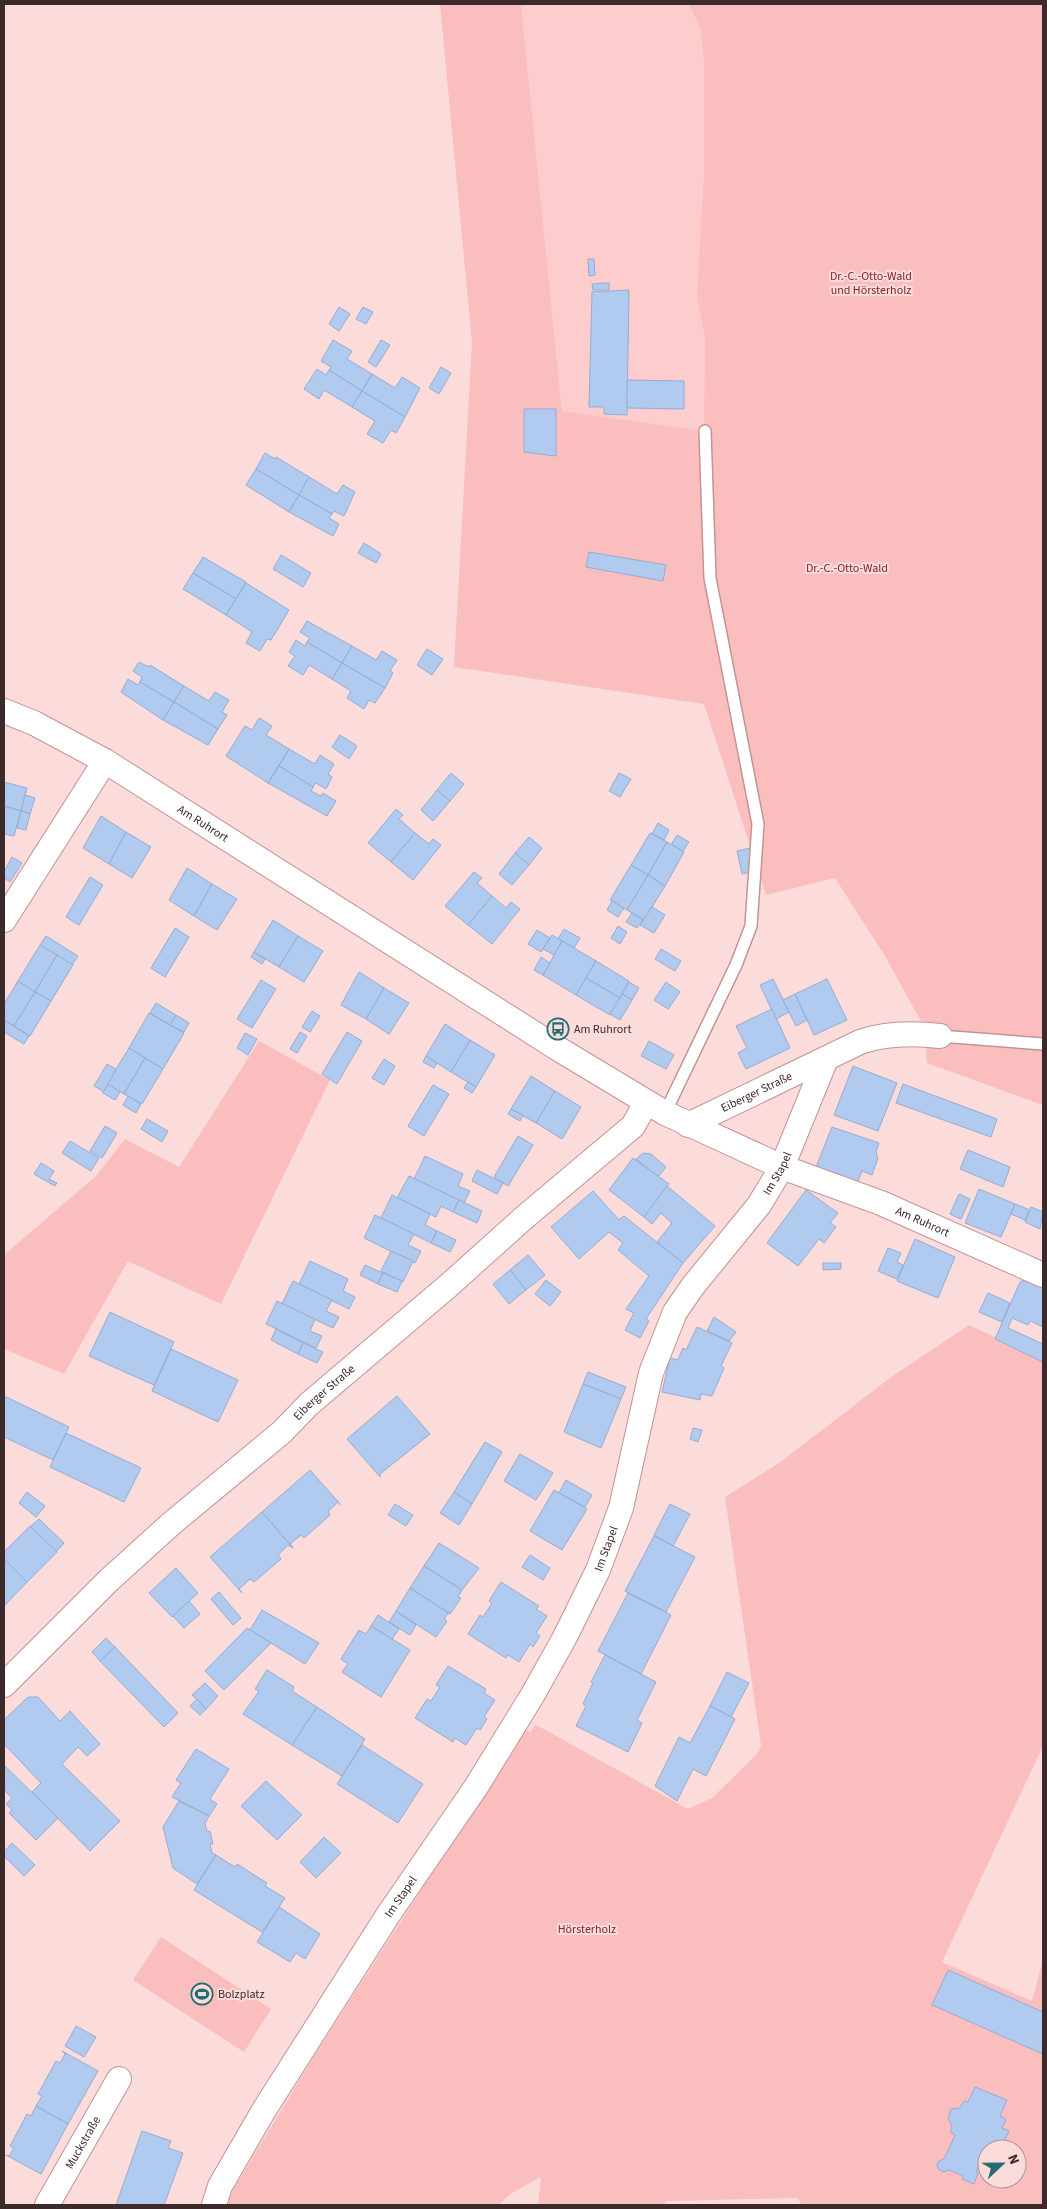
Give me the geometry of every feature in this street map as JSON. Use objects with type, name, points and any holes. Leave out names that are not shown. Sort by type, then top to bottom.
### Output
[{"type":"street","name":"Am Ruhrort","points":[[4,711],[34,723],[105,761],[655,1108],[688,1125],[782,1167],[881,1202],[1043,1275]]},
{"type":"street","points":[[4,920],[105,761]]},
{"type":"street","points":[[826,1060],[860,1042],[877,1037],[917,1034],[940,1036]]},
{"type":"street","name":"Eiberger Straße","points":[[688,1125],[826,1060]]},
{"type":"street","name":"Im Stapel","points":[[214,2205],[220,2186],[264,2110],[388,1915],[480,1779],[565,1637],[598,1570],[621,1508],[651,1373],[675,1312],[693,1286],[759,1205],[782,1167],[826,1060]]},
{"type":"street","name":"Eiberger Straße","points":[[4,1684],[109,1580],[172,1523],[282,1432],[309,1404],[448,1286],[526,1216],[655,1108]]},
{"type":"street","name":"Muckstraße","points":[[47,2205],[118,2078]]},
{"type":"lane","points":[[655,1108],[736,965],[751,926],[758,824],[710,578],[705,432]]},
{"type":"lane","points":[[940,1036],[1043,1044]]},
{"type":"shaded area","points":[[521,4],[704,4],[705,431],[562,411]]},
{"type":"green space","name":"Dr.-C.-Otto-Wald","points":[[440,4],[521,4],[562,411],[704,431],[705,338],[697,296],[704,176],[704,64],[701,30],[689,4],[1043,4],[1043,1105],[927,1063],[924,1027],[885,956],[835,878],[766,895],[704,704],[454,667],[472,343]]},
{"type":"green space","points":[[259,1041],[330,1080],[221,1304],[128,1261],[64,1374],[4,1349],[4,1255],[96,1176],[125,1139],[179,1167]]},
{"type":"green space","name":"Hörsterholz","points":[[969,1325],[1043,1359],[1043,1746],[942,1962],[1032,2001],[1043,1960],[1043,2205],[801,2205],[798,2198],[667,2201],[663,2205],[538,2205],[541,2177],[510,2194],[499,2205],[227,2205],[233,2190],[311,2061],[524,1730],[531,1732],[535,1725],[538,1726],[688,1809],[712,1798],[758,1753],[761,1745],[725,1497],[779,1463],[890,1378]]},
{"type":"green space","name":"Bolzplatz","points":[[161,1937],[271,2009],[244,2052],[133,1980]]},
{"type":"building","points":[[588,259],[594,259],[595,275],[589,276]]},
{"type":"building","points":[[609,283],[609,290],[593,290],[592,284]]},
{"type":"building","points":[[629,290],[627,415],[604,414],[604,407],[589,407],[592,292]]},
{"type":"building","points":[[339,307],[350,314],[339,331],[329,324]]},
{"type":"building","points":[[363,307],[373,312],[366,324],[356,319]]},
{"type":"building","points":[[333,340],[352,351],[347,359],[372,374],[362,391],[329,370],[331,367],[321,361]]},
{"type":"building","points":[[381,340],[390,345],[376,367],[368,362]]},
{"type":"building","points":[[441,367],[451,373],[439,394],[429,388]]},
{"type":"building","points":[[317,369],[326,375],[329,370],[362,391],[352,407],[324,390],[319,399],[304,389]]},
{"type":"building","points":[[372,374],[395,388],[402,377],[420,388],[405,417],[362,391]]},
{"type":"building","points":[[627,380],[684,381],[684,409],[627,408]]},
{"type":"building","points":[[362,391],[405,417],[396,433],[391,430],[383,443],[367,434],[375,421],[352,407]]},
{"type":"building","points":[[524,409],[556,409],[556,456],[524,452]]},
{"type":"building","points":[[265,453],[275,459],[276,457],[309,477],[299,495],[256,469]]},
{"type":"building","points":[[256,469],[299,495],[289,512],[246,485]]},
{"type":"building","points":[[309,477],[337,494],[343,485],[355,492],[344,516],[334,511],[332,514],[299,495]]},
{"type":"building","points":[[299,495],[332,514],[329,518],[339,524],[333,536],[289,512]]},
{"type":"building","points":[[364,543],[381,554],[376,563],[358,553]]},
{"type":"building","points":[[589,552],[666,565],[663,581],[586,567]]},
{"type":"building","points":[[281,555],[311,573],[303,587],[273,569]]},
{"type":"building","points":[[203,557],[246,582],[236,599],[193,573]]},
{"type":"building","points":[[193,573],[236,599],[226,615],[183,589]]},
{"type":"building","points":[[246,583],[289,610],[271,640],[267,639],[260,651],[246,643],[252,632],[226,615]]},
{"type":"building","points":[[307,621],[352,646],[342,663],[307,642],[310,638],[300,632]]},
{"type":"building","points":[[296,640],[305,646],[307,642],[342,663],[332,679],[309,665],[303,675],[288,666],[295,656],[289,652]]},
{"type":"building","points":[[352,646],[376,660],[382,651],[397,660],[390,671],[393,673],[385,688],[342,663]]},
{"type":"building","points":[[427,649],[443,659],[432,675],[417,665]]},
{"type":"building","points":[[139,662],[149,667],[150,665],[184,686],[174,702],[140,682],[142,677],[133,671]]},
{"type":"building","points":[[342,663],[385,688],[375,703],[369,700],[364,709],[347,698],[351,691],[332,679]]},
{"type":"building","points":[[128,679],[138,685],[140,682],[174,702],[163,720],[121,692]]},
{"type":"building","points":[[184,686],[209,701],[215,692],[229,700],[222,712],[227,715],[218,729],[174,702]]},
{"type":"building","points":[[174,702],[218,729],[208,745],[163,720]]},
{"type":"building","points":[[259,718],[272,726],[266,735],[289,749],[268,783],[226,756],[245,726],[252,730]]},
{"type":"building","points":[[340,735],[357,746],[349,759],[332,747]]},
{"type":"building","points":[[289,749],[315,764],[320,755],[334,764],[328,774],[332,777],[326,789],[316,783],[313,787],[279,766]]},
{"type":"building","points":[[279,766],[313,787],[311,791],[321,796],[323,793],[336,801],[327,816],[268,783]]},
{"type":"building","points":[[451,773],[464,784],[450,801],[437,790]]},
{"type":"building","points":[[619,773],[631,779],[620,797],[609,791]]},
{"type":"building","points":[[4,782],[27,788],[21,811],[4,806]]},
{"type":"building","points":[[437,790],[450,801],[433,821],[421,810]]},
{"type":"building","points":[[25,795],[35,798],[30,814],[21,811]]},
{"type":"building","points":[[4,806],[21,811],[14,836],[4,834]]},
{"type":"building","points":[[396,809],[403,815],[399,819],[415,833],[391,862],[368,843]]},
{"type":"building","points":[[21,811],[30,814],[26,830],[17,828]]},
{"type":"building","points":[[101,816],[126,832],[109,864],[83,848]]},
{"type":"building","points":[[658,823],[669,830],[664,840],[652,834]]},
{"type":"building","points":[[126,832],[151,847],[132,878],[109,864]]},
{"type":"building","points":[[415,833],[429,844],[433,839],[441,845],[413,880],[391,862]]},
{"type":"building","points":[[650,833],[667,842],[648,875],[631,865]]},
{"type":"building","points":[[677,835],[689,842],[683,851],[671,845]]},
{"type":"building","points":[[529,837],[542,848],[529,865],[515,853]]},
{"type":"building","points":[[667,842],[684,852],[665,886],[648,875]]},
{"type":"building","points":[[750,848],[754,871],[742,874],[737,851]]},
{"type":"building","points":[[515,853],[529,865],[512,885],[499,874]]},
{"type":"building","points":[[12,857],[22,863],[10,882],[4,878],[4,872]]},
{"type":"building","points":[[631,865],[648,875],[627,910],[610,900]]},
{"type":"building","points":[[187,868],[212,884],[194,916],[169,900]]},
{"type":"building","points":[[474,872],[482,878],[477,883],[492,896],[468,925],[445,906]]},
{"type":"building","points":[[648,875],[665,886],[644,920],[627,910]]},
{"type":"building","points":[[90,877],[103,885],[79,925],[66,917]]},
{"type":"building","points":[[212,884],[237,899],[217,930],[194,916]]},
{"type":"building","points":[[492,896],[506,908],[511,902],[520,909],[492,944],[468,925]]},
{"type":"building","points":[[612,901],[624,908],[618,917],[607,910]]},
{"type":"building","points":[[652,907],[665,915],[654,933],[640,925]]},
{"type":"building","points":[[632,913],[643,920],[637,928],[626,922]]},
{"type":"building","points":[[273,920],[298,936],[279,967],[254,952]]},
{"type":"building","points":[[618,926],[627,932],[620,944],[611,938]]},
{"type":"building","points":[[175,928],[189,937],[165,977],[151,968]]},
{"type":"building","points":[[564,929],[580,938],[574,948],[558,939]]},
{"type":"building","points":[[537,930],[550,938],[541,952],[528,944]]},
{"type":"building","points":[[552,935],[562,941],[554,955],[543,949]]},
{"type":"building","points":[[46,936],[78,956],[72,965],[40,945]]},
{"type":"building","points":[[298,936],[323,951],[304,982],[279,967]]},
{"type":"building","points":[[562,941],[596,961],[576,995],[543,975]]},
{"type":"building","points":[[40,945],[57,955],[35,992],[18,981]]},
{"type":"building","points":[[661,949],[681,961],[675,971],[655,959]]},
{"type":"building","points":[[254,952],[265,959],[262,964],[251,957]]},
{"type":"building","points":[[57,955],[73,965],[51,1001],[35,992]]},
{"type":"building","points":[[541,957],[550,963],[543,975],[534,970]]},
{"type":"building","points":[[596,961],[629,981],[620,998],[586,978]]},
{"type":"building","points":[[359,972],[384,988],[366,1019],[341,1005]]},
{"type":"building","points":[[586,978],[620,998],[610,1015],[576,995]]},
{"type":"building","points":[[773,979],[789,1012],[776,1019],[760,985]]},
{"type":"building","points":[[827,979],[847,1020],[814,1035],[795,994]]},
{"type":"building","points":[[261,980],[276,989],[252,1028],[237,1019]]},
{"type":"building","points":[[18,981],[35,992],[14,1026],[4,1020],[4,1004]]},
{"type":"building","points":[[629,982],[639,988],[632,1000],[622,994]]},
{"type":"building","points":[[666,982],[680,992],[668,1009],[654,1000]]},
{"type":"building","points":[[384,988],[409,1003],[389,1034],[366,1019]]},
{"type":"building","points":[[35,992],[51,1001],[30,1036],[14,1026]]},
{"type":"building","points":[[622,994],[632,1000],[620,1020],[610,1014]]},
{"type":"building","points":[[795,994],[807,1020],[796,1026],[783,1000]]},
{"type":"building","points":[[156,1003],[176,1015],[170,1025],[150,1013]]},
{"type":"building","points":[[772,1009],[790,1048],[746,1069],[738,1053],[747,1048],[736,1026]]},
{"type":"building","points":[[312,1011],[320,1016],[310,1032],[302,1027]]},
{"type":"building","points":[[149,1013],[184,1033],[163,1069],[129,1048]]},
{"type":"building","points":[[176,1015],[189,1023],[184,1032],[170,1025]]},
{"type":"building","points":[[4,1020],[29,1036],[24,1044],[4,1032]]},
{"type":"building","points":[[445,1024],[470,1040],[451,1072],[426,1056]]},
{"type":"building","points":[[300,1032],[307,1036],[297,1053],[290,1049]]},
{"type":"building","points":[[347,1032],[362,1041],[337,1084],[322,1074]]},
{"type":"building","points":[[245,1033],[257,1039],[248,1055],[237,1048]]},
{"type":"building","points":[[470,1040],[495,1055],[476,1087],[451,1072]]},
{"type":"building","points":[[649,1041],[674,1055],[666,1069],[641,1056]]},
{"type":"building","points":[[129,1048],[145,1058],[124,1094],[107,1084]]},
{"type":"building","points":[[426,1056],[437,1063],[434,1068],[423,1062]]},
{"type":"building","points":[[145,1058],[163,1069],[142,1104],[124,1094]]},
{"type":"building","points":[[384,1059],[395,1066],[384,1085],[372,1078]]},
{"type":"building","points":[[107,1064],[116,1069],[104,1092],[94,1086]]},
{"type":"building","points":[[853,1066],[897,1083],[878,1131],[834,1115]]},
{"type":"building","points":[[531,1076],[555,1091],[536,1123],[511,1109]]},
{"type":"building","points":[[468,1082],[476,1087],[472,1093],[464,1088]]},
{"type":"building","points":[[108,1084],[120,1092],[115,1100],[103,1093]]},
{"type":"building","points":[[903,1084],[997,1119],[991,1137],[896,1103]]},
{"type":"building","points":[[433,1085],[449,1094],[424,1136],[408,1126]]},
{"type":"building","points":[[555,1091],[581,1107],[562,1139],[536,1123]]},
{"type":"building","points":[[128,1096],[141,1104],[136,1113],[123,1105]]},
{"type":"building","points":[[511,1109],[523,1115],[520,1121],[508,1114]]},
{"type":"building","points":[[147,1119],[168,1131],[162,1142],[141,1129]]},
{"type":"building","points":[[105,1126],[117,1133],[102,1158],[90,1151]]},
{"type":"building","points":[[832,1127],[879,1143],[876,1152],[878,1158],[872,1175],[862,1171],[857,1183],[816,1167]]},
{"type":"building","points":[[518,1136],[533,1145],[508,1186],[494,1177]]},
{"type":"building","points":[[70,1141],[99,1158],[91,1171],[62,1153]]},
{"type":"building","points":[[968,1150],[1010,1167],[1003,1187],[960,1169]]},
{"type":"building","points":[[643,1153],[651,1154],[666,1167],[658,1177],[636,1159]]},
{"type":"building","points":[[425,1156],[463,1174],[458,1186],[470,1191],[464,1203],[414,1179]]},
{"type":"building","points":[[633,1158],[669,1184],[644,1217],[609,1190]]},
{"type":"building","points":[[41,1163],[54,1171],[49,1179],[57,1183],[55,1186],[34,1174]]},
{"type":"building","points":[[477,1170],[503,1183],[497,1194],[472,1181]]},
{"type":"building","points":[[409,1176],[459,1200],[453,1212],[441,1206],[436,1217],[397,1198]]},
{"type":"building","points":[[667,1186],[715,1226],[683,1263],[657,1242],[672,1223],[661,1213],[652,1224],[644,1217]]},
{"type":"building","points":[[979,1189],[1015,1204],[1001,1237],[965,1223]]},
{"type":"building","points":[[806,1190],[838,1213],[830,1223],[836,1227],[824,1243],[819,1239],[798,1266],[767,1243]]},
{"type":"building","points":[[593,1191],[619,1220],[624,1216],[683,1263],[646,1319],[649,1321],[640,1338],[625,1330],[634,1313],[626,1309],[649,1276],[618,1250],[623,1243],[609,1232],[579,1259],[551,1227]]},
{"type":"building","points":[[959,1194],[970,1199],[961,1219],[950,1214]]},
{"type":"building","points":[[392,1195],[430,1214],[425,1225],[437,1231],[431,1243],[381,1218]]},
{"type":"building","points":[[459,1200],[482,1211],[477,1223],[453,1212]]},
{"type":"building","points":[[1015,1204],[1030,1210],[1025,1220],[1011,1214]]},
{"type":"building","points":[[1031,1207],[1043,1212],[1040,1229],[1025,1222]]},
{"type":"building","points":[[375,1215],[414,1234],[408,1245],[421,1251],[415,1263],[364,1238]]},
{"type":"building","points":[[437,1231],[456,1240],[450,1252],[431,1243]]},
{"type":"building","points":[[915,1239],[955,1257],[938,1298],[897,1281]]},
{"type":"building","points":[[888,1248],[901,1253],[897,1262],[903,1265],[897,1279],[878,1271]]},
{"type":"building","points":[[391,1251],[413,1261],[403,1282],[381,1271]]},
{"type":"building","points":[[528,1255],[545,1275],[526,1290],[510,1270]]},
{"type":"building","points":[[310,1261],[348,1279],[343,1291],[355,1297],[349,1309],[299,1284]]},
{"type":"building","points":[[823,1263],[841,1263],[841,1269],[823,1270]]},
{"type":"building","points":[[365,1265],[383,1273],[378,1284],[360,1275]]},
{"type":"building","points":[[510,1270],[526,1290],[509,1304],[493,1284]]},
{"type":"building","points":[[383,1273],[402,1281],[397,1292],[378,1284]]},
{"type":"building","points":[[1026,1279],[1043,1286],[1043,1327],[1030,1321],[1028,1325],[1012,1318],[1008,1328],[1043,1344],[1043,1362],[995,1339],[1020,1282]]},
{"type":"building","points":[[546,1280],[561,1292],[550,1306],[535,1294]]},
{"type":"building","points":[[293,1281],[332,1300],[326,1311],[339,1317],[333,1328],[282,1304]]},
{"type":"building","points":[[988,1293],[1010,1303],[1002,1322],[979,1312]]},
{"type":"building","points":[[277,1301],[315,1319],[310,1331],[322,1336],[316,1348],[266,1324]]},
{"type":"building","points":[[110,1312],[174,1342],[154,1385],[89,1356]]},
{"type":"building","points":[[714,1317],[736,1332],[729,1341],[707,1331]]},
{"type":"building","points":[[697,1327],[732,1343],[721,1366],[724,1368],[712,1396],[701,1394],[700,1400],[662,1392],[670,1358],[678,1360],[683,1348],[686,1350]]},
{"type":"building","points":[[276,1329],[303,1343],[298,1354],[271,1340]]},
{"type":"building","points":[[303,1343],[323,1352],[317,1363],[298,1354]]},
{"type":"building","points":[[171,1349],[238,1380],[218,1422],[152,1391]]},
{"type":"building","points":[[588,1372],[626,1387],[621,1399],[583,1384]]},
{"type":"building","points":[[583,1384],[621,1399],[601,1448],[564,1432]]},
{"type":"building","points":[[4,1396],[69,1427],[53,1460],[4,1437]]},
{"type":"building","points":[[397,1396],[430,1434],[380,1474],[380,1477],[347,1439]]},
{"type":"building","points":[[693,1428],[702,1430],[698,1442],[690,1439]]},
{"type":"building","points":[[66,1433],[141,1468],[124,1502],[50,1467]]},
{"type":"building","points":[[485,1442],[502,1452],[472,1504],[454,1492]]},
{"type":"building","points":[[520,1454],[553,1473],[536,1500],[504,1481]]},
{"type":"building","points":[[310,1470],[341,1505],[338,1502],[328,1511],[330,1515],[304,1538],[301,1535],[290,1544],[293,1548],[262,1512]]},
{"type":"building","points":[[566,1480],[592,1495],[585,1507],[559,1493]]},
{"type":"building","points":[[554,1490],[587,1509],[562,1550],[530,1531]]},
{"type":"building","points":[[27,1492],[45,1506],[36,1517],[19,1503]]},
{"type":"building","points":[[454,1492],[472,1504],[459,1525],[440,1513]]},
{"type":"building","points":[[395,1504],[413,1515],[406,1526],[388,1515]]},
{"type":"building","points":[[670,1504],[690,1514],[673,1546],[654,1535]]},
{"type":"building","points":[[262,1512],[293,1548],[288,1545],[278,1555],[281,1559],[254,1582],[250,1579],[239,1589],[242,1593],[210,1557]]},
{"type":"building","points":[[39,1519],[64,1543],[56,1552],[30,1527]]},
{"type":"building","points":[[30,1526],[57,1552],[27,1582],[4,1559],[4,1552]]},
{"type":"building","points":[[654,1536],[695,1557],[666,1612],[625,1591]]},
{"type":"building","points":[[439,1543],[479,1568],[462,1590],[424,1566]]},
{"type":"building","points":[[530,1555],[550,1568],[543,1580],[522,1567]]},
{"type":"building","points":[[4,1559],[27,1582],[4,1606]]},
{"type":"building","points":[[424,1566],[462,1590],[458,1597],[461,1598],[450,1614],[410,1588]]},
{"type":"building","points":[[176,1568],[198,1593],[172,1617],[149,1593]]},
{"type":"building","points":[[501,1582],[539,1606],[536,1609],[547,1616],[536,1633],[540,1636],[533,1647],[530,1644],[519,1662],[508,1655],[506,1658],[468,1634],[480,1615],[483,1617],[492,1603],[489,1601]]},
{"type":"building","points":[[410,1588],[450,1614],[448,1613],[444,1619],[447,1621],[436,1637],[396,1611]]},
{"type":"building","points":[[219,1592],[241,1618],[233,1625],[211,1599]]},
{"type":"building","points":[[628,1593],[671,1615],[641,1674],[598,1651]]},
{"type":"building","points":[[189,1601],[200,1614],[184,1628],[173,1616]]},
{"type":"building","points":[[262,1610],[319,1643],[305,1664],[250,1630]]},
{"type":"building","points":[[396,1611],[416,1625],[410,1635],[389,1622]]},
{"type":"building","points":[[378,1615],[399,1629],[392,1639],[371,1626]]},
{"type":"building","points":[[371,1626],[410,1650],[381,1697],[342,1672],[348,1664],[341,1659],[359,1630],[366,1634]]},
{"type":"building","points":[[247,1628],[271,1643],[224,1690],[205,1671]]},
{"type":"building","points":[[106,1638],[115,1647],[100,1661],[92,1652]]},
{"type":"building","points":[[115,1647],[178,1713],[164,1727],[100,1661]]},
{"type":"building","points":[[605,1655],[656,1682],[637,1720],[642,1723],[628,1752],[576,1726],[586,1706],[583,1704],[593,1683],[591,1682]]},
{"type":"building","points":[[448,1666],[486,1689],[484,1693],[495,1700],[484,1717],[487,1719],[480,1730],[477,1728],[466,1745],[455,1738],[453,1742],[415,1718],[427,1699],[431,1701],[440,1687],[436,1685]]},
{"type":"building","points":[[267,1670],[294,1687],[292,1691],[317,1707],[292,1745],[243,1714],[259,1691],[255,1689]]},
{"type":"building","points":[[727,1672],[749,1683],[731,1717],[710,1706]]},
{"type":"building","points":[[205,1683],[218,1696],[206,1709],[192,1695]]},
{"type":"building","points":[[28,1697],[38,1697],[60,1721],[70,1711],[100,1744],[87,1756],[78,1747],[62,1764],[120,1821],[90,1851],[32,1792],[41,1783],[4,1744],[4,1720]]},
{"type":"building","points":[[197,1699],[206,1709],[200,1715],[190,1706]]},
{"type":"building","points":[[710,1706],[735,1719],[706,1776],[693,1769],[677,1801],[655,1786],[679,1737],[690,1743]]},
{"type":"building","points":[[317,1707],[365,1739],[342,1776],[292,1745]]},
{"type":"building","points":[[362,1745],[423,1784],[398,1823],[337,1784]]},
{"type":"building","points":[[196,1749],[229,1769],[210,1799],[217,1804],[209,1816],[172,1797],[181,1783],[176,1780]]},
{"type":"building","points":[[4,1765],[58,1818],[36,1840],[9,1813],[12,1810],[6,1804],[12,1798],[4,1790]]},
{"type":"building","points":[[266,1781],[302,1815],[277,1840],[241,1806]]},
{"type":"building","points":[[179,1801],[209,1816],[205,1823],[207,1832],[210,1831],[213,1844],[210,1844],[212,1853],[216,1855],[197,1884],[173,1868],[163,1827]]},
{"type":"building","points":[[324,1837],[341,1853],[316,1878],[300,1862]]},
{"type":"building","points":[[12,1843],[35,1865],[24,1876],[4,1856],[4,1852]]},
{"type":"building","points":[[216,1855],[235,1867],[237,1864],[267,1883],[265,1886],[285,1898],[262,1932],[194,1890]]},
{"type":"building","points":[[279,1907],[320,1934],[305,1959],[296,1953],[290,1962],[257,1942]]},
{"type":"building","points":[[948,1970],[1043,2012],[1043,2054],[932,2005]]},
{"type":"building","points":[[76,2026],[96,2037],[84,2057],[65,2046]]},
{"type":"building","points":[[62,2051],[98,2071],[68,2124],[36,2106],[42,2096],[38,2094],[56,2061],[60,2063],[65,2054]]},
{"type":"building","points":[[975,2087],[1007,2100],[1000,2116],[1006,2119],[1002,2128],[1009,2131],[1005,2139],[977,2139],[977,2176],[974,2184],[962,2179],[963,2176],[949,2170],[944,2172],[939,2170],[937,2165],[939,2161],[944,2159],[955,2135],[950,2132],[952,2126],[948,2118],[951,2109],[960,2108],[964,2101],[968,2102]]},
{"type":"building","points":[[36,2106],[68,2124],[41,2174],[6,2155],[9,2156],[14,2148],[10,2146],[27,2114],[31,2116]]},
{"type":"building","points":[[142,2131],[171,2141],[168,2148],[183,2153],[164,2205],[116,2205]]},
{"type":"place","name":"Am Ruhrort","points":[[558,1029]]},
{"type":"place","name":"Bolzplatz","points":[[202,1994]]},
{"type":"park label","name":"Dr.-C.-Otto-Wald und Hörsterholz","points":[[871,283]]}]
